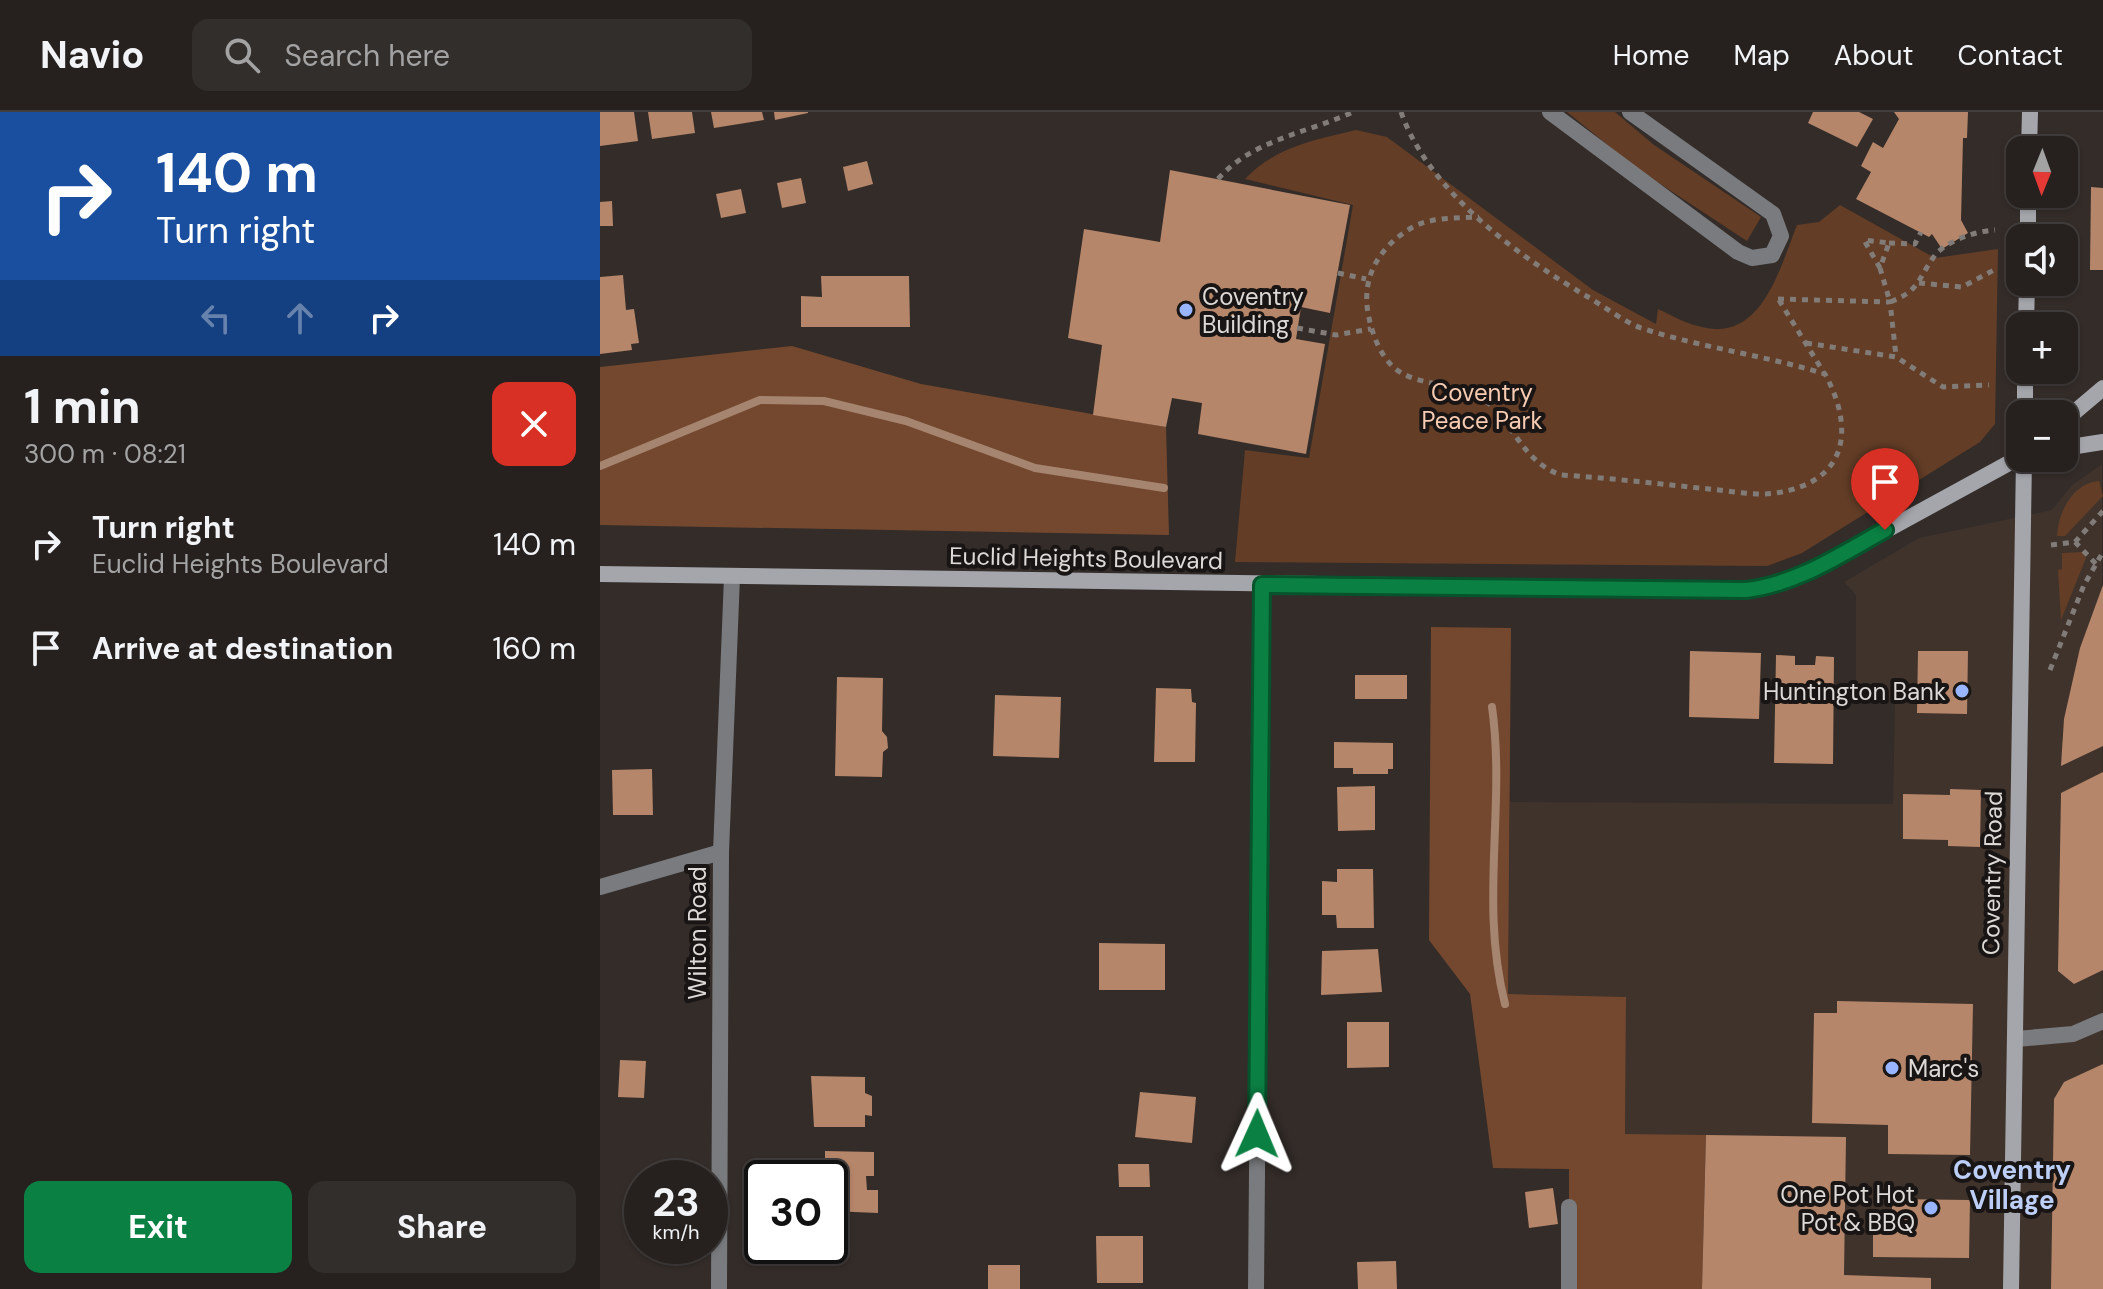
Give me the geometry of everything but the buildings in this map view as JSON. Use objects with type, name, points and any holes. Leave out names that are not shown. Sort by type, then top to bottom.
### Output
[{"type":"street","points":[[1550,112],[1738,252],[1752,258],[1772,255],[1781,236],[1773,214],[1630,112]]},
{"type":"street","points":[[2029,136],[2030,112]]},
{"type":"street","points":[[2078,409],[2103,388]]},
{"type":"street","points":[[2078,446],[2103,442]]},
{"type":"street","name":"Euclid Heights Boulevard","points":[[600,574],[1262,585],[1763,588],[1808,573],[2006,467]]},
{"type":"street","name":"Coventry Road","points":[[2011,1289],[2022,472]]},
{"type":"street","name":"Wilton Road","points":[[719,1289],[721,852],[732,577]]},
{"type":"street","points":[[1256,1289],[1262,585]]},
{"type":"street","points":[[600,887],[721,852]]},
{"type":"street","points":[[2016,1039],[2073,1034],[2103,1021]]},
{"type":"street","points":[[1569,1207],[1569,1289]]},
{"type":"path","points":[[1218,179],[1233,162],[1265,145],[1353,112]]},
{"type":"path","points":[[1401,112],[1410,138],[1439,179],[1540,269],[1637,326],[1700,347],[1779,359],[1825,374]]},
{"type":"path","points":[[1479,217],[1414,227],[1379,256],[1366,279],[1364,296],[1373,338],[1396,369],[1419,381],[1478,396],[1540,465],[1561,475],[1764,494],[1800,487],[1815,479],[1835,458],[1845,434],[1841,408],[1825,374],[1778,299],[1890,302],[1909,295],[1935,254],[1977,231],[1995,230]]},
{"type":"path","points":[[1896,357],[1890,302],[1880,268],[1864,240],[1915,244],[1921,232]]},
{"type":"path","points":[[1880,268],[1889,243]]},
{"type":"path","points":[[1919,283],[1962,287],[1994,270]]},
{"type":"path","points":[[1338,273],[1366,279]]},
{"type":"path","points":[[1297,328],[1336,335],[1371,329]]},
{"type":"path","points":[[1806,343],[1896,357],[1943,387],[1989,385]]},
{"type":"path","points":[[2051,545],[2075,542],[2103,511]]},
{"type":"path","points":[[2075,542],[2096,564]]},
{"type":"path","points":[[2050,670],[2084,585],[2103,552]]},
{"type":"shaded area","points":[[792,346],[921,384],[1166,427],[1169,535],[600,525],[600,367]]},
{"type":"shaded area","points":[[2102,464],[2103,1289],[1702,1289],[1706,1136],[1625,1134],[1626,997],[1508,994],[1510,802],[1893,804],[1895,700],[1856,699],[1856,595],[1844,582],[1919,538],[2052,510],[2072,485]]},
{"type":"shaded area","points":[[1431,627],[1511,628],[1508,994],[1626,997],[1625,1134],[1706,1135],[1702,1289],[1569,1289],[1569,1169],[1493,1168],[1470,994],[1429,940]]},
{"type":"green space","points":[[1567,112],[1615,112],[1654,145],[1761,217],[1747,241],[1636,168]]},
{"type":"green space","name":"Coventry Peace Park","points":[[1356,130],[1387,137],[1593,290],[1656,324],[1658,309],[1698,326],[1720,329],[1738,325],[1764,300],[1797,225],[1819,222],[1840,205],[1935,258],[1998,249],[1995,424],[1980,442],[1802,553],[1767,566],[1235,562],[1245,450],[1309,458],[1353,205],[1245,179],[1282,152],[1310,141]]},
{"type":"green space","points":[[2099,481],[2103,496],[2065,536],[2057,536],[2060,518],[2069,500],[2082,487]]},
{"type":"green space","points":[[2082,552],[2086,558],[2061,620],[2058,570],[2062,569],[2062,553]]},
{"type":"waterway","points":[[600,466],[760,400],[824,401],[906,421],[1035,468],[1164,488]]},
{"type":"waterway","points":[[1492,707],[1496,744],[1494,929],[1505,1004]]},
{"type":"place","name":"Coventry Building","points":[[1186,310]]},
{"type":"place","name":"Huntington Bank","points":[[1962,691]]},
{"type":"place","name":"Marc's","points":[[1892,1068]]},
{"type":"place","name":"One Pot Hot Pot & BBQ","points":[[1931,1208]]},
{"type":"district","name":"Coventry Village","points":[[2012,1185]]},
{"type":"route","points":[[1257,1134],[1262,585],[1746,590],[1783,583],[1808,573],[1885,530]]}]
